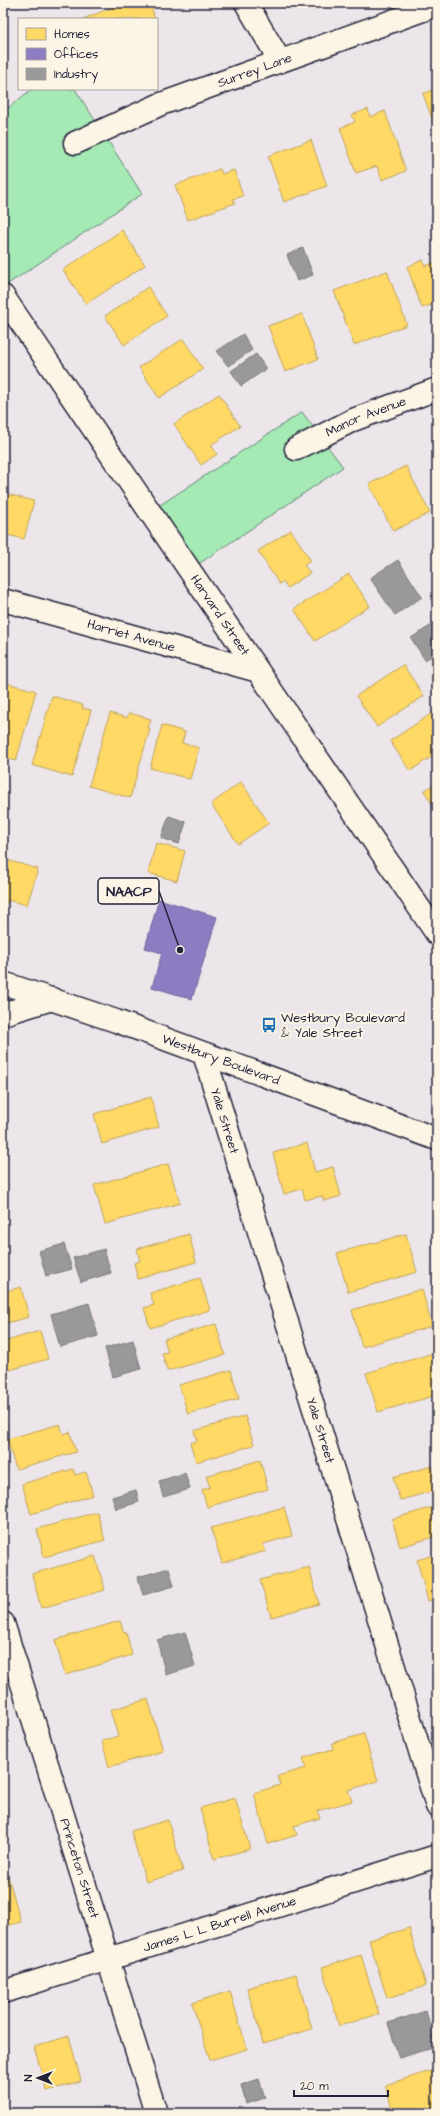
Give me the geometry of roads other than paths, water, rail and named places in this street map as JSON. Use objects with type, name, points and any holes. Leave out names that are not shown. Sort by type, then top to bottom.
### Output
[{"type":"street","points":[[246,3],[280,61]]},
{"type":"street","name":"Surrey Lane","points":[[75,143],[161,104],[437,5]]},
{"type":"street","name":"Harvard Street","points":[[3,296],[437,934]]},
{"type":"street","name":"Manor Avenue","points":[[296,449],[353,420],[437,389]]},
{"type":"street","name":"Harriet Avenue","points":[[3,600],[258,671]]},
{"type":"street","name":"Westbury Boulevard","points":[[3,983],[116,1021],[437,1139]]},
{"type":"street","points":[[3,1014],[52,1000]]},
{"type":"street","name":"Yale Street","points":[[204,1054],[437,1806]]},
{"type":"street","name":"Princeton Street","points":[[3,1623],[156,2113]]},
{"type":"street","name":"James L L Burrell Avenue","points":[[3,1992],[437,1856]]},
{"type":"place","name":"NAACP","points":[[180,950]]},
{"type":"place","name":"Westbury Boulevard & Yale Street","points":[[269,1025]]}]
